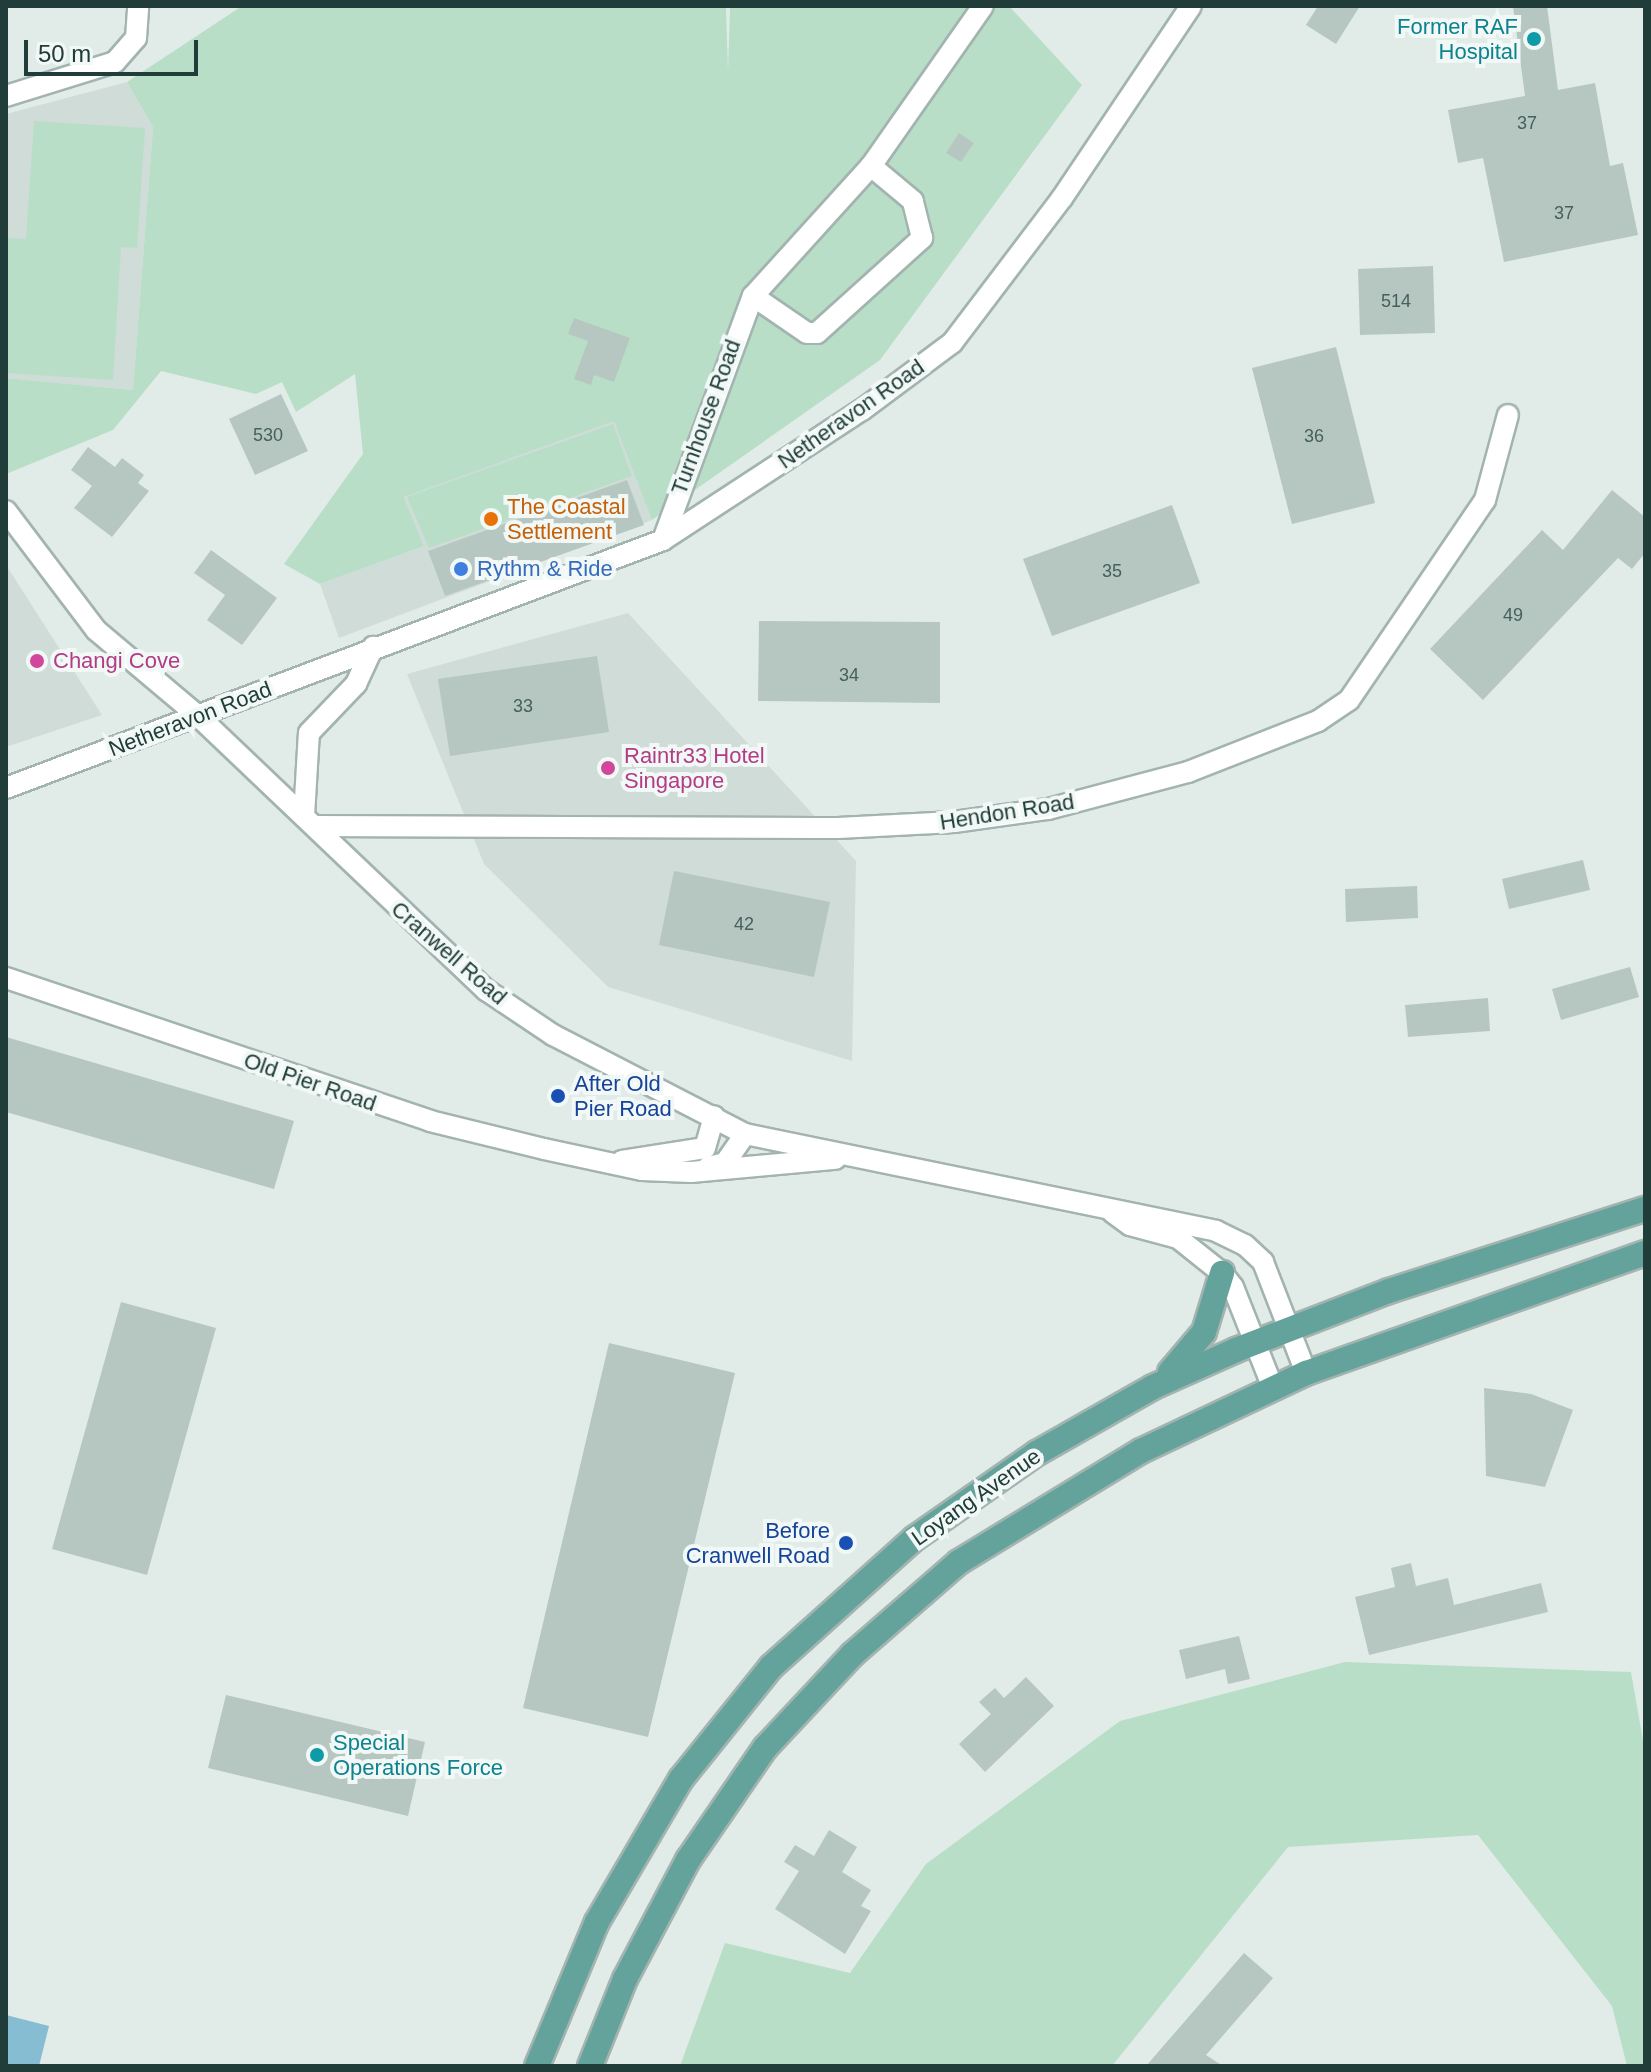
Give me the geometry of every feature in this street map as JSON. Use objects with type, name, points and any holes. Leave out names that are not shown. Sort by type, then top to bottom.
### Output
[{"type":"main road","name":"Loyang Avenue","points":[[537,2066],[597,1922],[644,1836],[771,1667],[915,1538],[1037,1453],[1153,1387],[1254,1342],[1645,1209]]},
{"type":"main road","name":"Loyang Avenue","points":[[590,2066],[625,1979],[688,1860],[765,1748],[853,1654],[972,1553],[1141,1451],[1306,1373],[1645,1253]]},
{"type":"main road","points":[[1153,1387],[1189,1355],[1204,1332],[1222,1273]]},
{"type":"street","points":[[6,96],[115,62],[136,38],[138,6]]},
{"type":"street","name":"Turnhouse Road","points":[[663,540],[753,296],[871,166],[983,6]]},
{"type":"street","name":"Netheravon Road","points":[[6,788],[663,540],[952,343],[1062,198],[1191,6]]},
{"type":"street","points":[[753,296],[807,333],[817,333],[922,238],[913,201],[871,166]]},
{"type":"street","name":"Hendon Road","points":[[310,821],[838,828],[954,822],[1048,809],[1188,772],[1318,721],[1349,700],[1485,500],[1508,415]]},
{"type":"street","name":"Cranwell Road","points":[[6,511],[96,630],[198,716],[486,990],[553,1035],[745,1134],[1112,1212],[1163,1215],[1245,1245],[1263,1262],[1306,1373]]},
{"type":"street","points":[[310,821],[309,733],[356,684],[373,647]]},
{"type":"street","name":"Old Pier Road","points":[[6,978],[320,1086],[485,1136],[622,1161],[642,1170],[691,1172],[847,1157]]},
{"type":"street","name":"Old Pier Road","points":[[622,1161],[705,1148],[714,1116]]},
{"type":"street","name":"Old Pier Road","points":[[691,1172],[725,1163],[745,1134]]},
{"type":"street","name":"Cranwell Road","points":[[1112,1212],[1130,1225],[1178,1238],[1222,1273],[1273,1388]]},
{"type":"shaded area","points":[[127,82],[153,127],[133,390],[6,378],[6,114]]},
{"type":"shaded area","points":[[615,420],[652,520],[339,638],[320,584],[424,546],[404,497]]},
{"type":"shaded area","name":"Changi Cove","points":[[6,565],[102,715],[6,747]]},
{"type":"shaded area","name":"Raintr33 Hotel Singapore","points":[[628,613],[856,861],[852,1061],[608,987],[484,864],[407,674]]},
{"type":"green space","points":[[242,6],[726,6],[728,71],[730,6],[1009,6],[1082,85],[880,360],[652,520],[614,421],[404,497],[424,546],[320,584],[284,564],[363,454],[355,374],[296,412],[282,382],[256,394],[161,371],[113,430],[6,474],[6,378],[133,390],[153,127],[127,82]]},
{"type":"green space","points":[[34,121],[145,128],[137,248],[121,247],[113,380],[6,373],[6,238],[26,239]]},
{"type":"green space","points":[[613,424],[632,476],[429,548],[407,497]]},
{"type":"green space","points":[[1345,1662],[1631,1672],[1645,1752],[1645,2066],[1627,2066],[1612,2006],[1478,1835],[1288,1847],[1112,2066],[680,2066],[725,1943],[850,1973],[926,1864],[1120,1721]]},
{"type":"water","points":[[6,2015],[49,2026],[39,2066],[6,2066]]},
{"type":"building","points":[[1318,6],[1360,6],[1336,44],[1306,25]]},
{"type":"building","points":[[1513,6],[1547,6],[1558,90],[1595,83],[1610,166],[1623,163],[1638,235],[1504,262],[1483,158],[1458,163],[1448,110],[1525,96]]},
{"type":"building","points":[[959,133],[974,143],[961,162],[946,153]]},
{"type":"building","points":[[1433,266],[1435,333],[1360,335],[1358,269]]},
{"type":"building","points":[[574,318],[630,338],[614,382],[594,375],[591,385],[574,379],[588,341],[568,334]]},
{"type":"building","points":[[1336,347],[1375,503],[1292,524],[1252,368]]},
{"type":"building","points":[[281,394],[308,451],[255,475],[229,419]]},
{"type":"building","points":[[88,447],[115,467],[122,458],[144,475],[138,483],[149,491],[112,537],[74,508],[92,486],[71,470]]},
{"type":"building","points":[[627,480],[644,525],[445,596],[428,551]]},
{"type":"building","points":[[1612,490],[1645,517],[1645,553],[1632,569],[1618,558],[1483,700],[1430,649],[1542,530],[1563,550]]},
{"type":"building","points":[[1172,505],[1200,583],[1052,636],[1023,559]]},
{"type":"building","points":[[211,550],[277,598],[242,645],[207,620],[225,595],[194,573]]},
{"type":"building","points":[[759,621],[940,622],[940,703],[758,701]]},
{"type":"building","points":[[597,656],[609,732],[450,756],[438,679]]},
{"type":"building","points":[[1583,860],[1590,890],[1509,909],[1502,879]]},
{"type":"building","points":[[674,871],[830,902],[814,977],[659,945]]},
{"type":"building","points":[[1417,886],[1418,918],[1346,922],[1345,889]]},
{"type":"building","points":[[1630,967],[1639,997],[1561,1020],[1552,989]]},
{"type":"building","points":[[1488,998],[1490,1031],[1408,1037],[1405,1005]]},
{"type":"building","points":[[6,1037],[294,1121],[274,1189],[6,1112]]},
{"type":"building","points":[[121,1302],[216,1328],[147,1575],[52,1549]]},
{"type":"building","points":[[609,1343],[735,1373],[648,1737],[523,1708]]},
{"type":"building","points":[[1484,1388],[1531,1394],[1573,1410],[1545,1487],[1486,1476]]},
{"type":"building","points":[[1411,1563],[1416,1586],[1448,1578],[1454,1605],[1541,1583],[1548,1612],[1369,1655],[1355,1597],[1395,1587],[1391,1568]]},
{"type":"building","points":[[1239,1636],[1250,1679],[1228,1684],[1225,1669],[1186,1679],[1179,1650]]},
{"type":"building","points":[[1026,1677],[1054,1706],[985,1772],[959,1744],[991,1714],[979,1702],[995,1688],[1004,1698]]},
{"type":"building","name":"Special Operations Force","points":[[226,1695],[425,1742],[408,1816],[208,1768]]},
{"type":"building","points":[[829,1830],[857,1847],[842,1872],[871,1890],[861,1906],[871,1911],[845,1954],[775,1909],[799,1871],[784,1862],[795,1845],[814,1856]]},
{"type":"building","points":[[1244,1953],[1273,1978],[1206,2055],[1223,2066],[1146,2066]]},
{"type":"place","name":"Former RAF Hospital","points":[[1534,39]]},
{"type":"place","name":"The Coastal Settlement","points":[[491,519]]},
{"type":"place","name":"Rythm & Ride","points":[[461,569]]},
{"type":"place","name":"Changi Cove","points":[[37,661]]},
{"type":"place","name":"Raintr33 Hotel Singapore","points":[[608,768]]},
{"type":"place","name":"After Old Pier Road","points":[[558,1096]]},
{"type":"place","name":"Before Cranwell Road","points":[[846,1543]]},
{"type":"place","name":"Special Operations Force","points":[[317,1755]]}]
